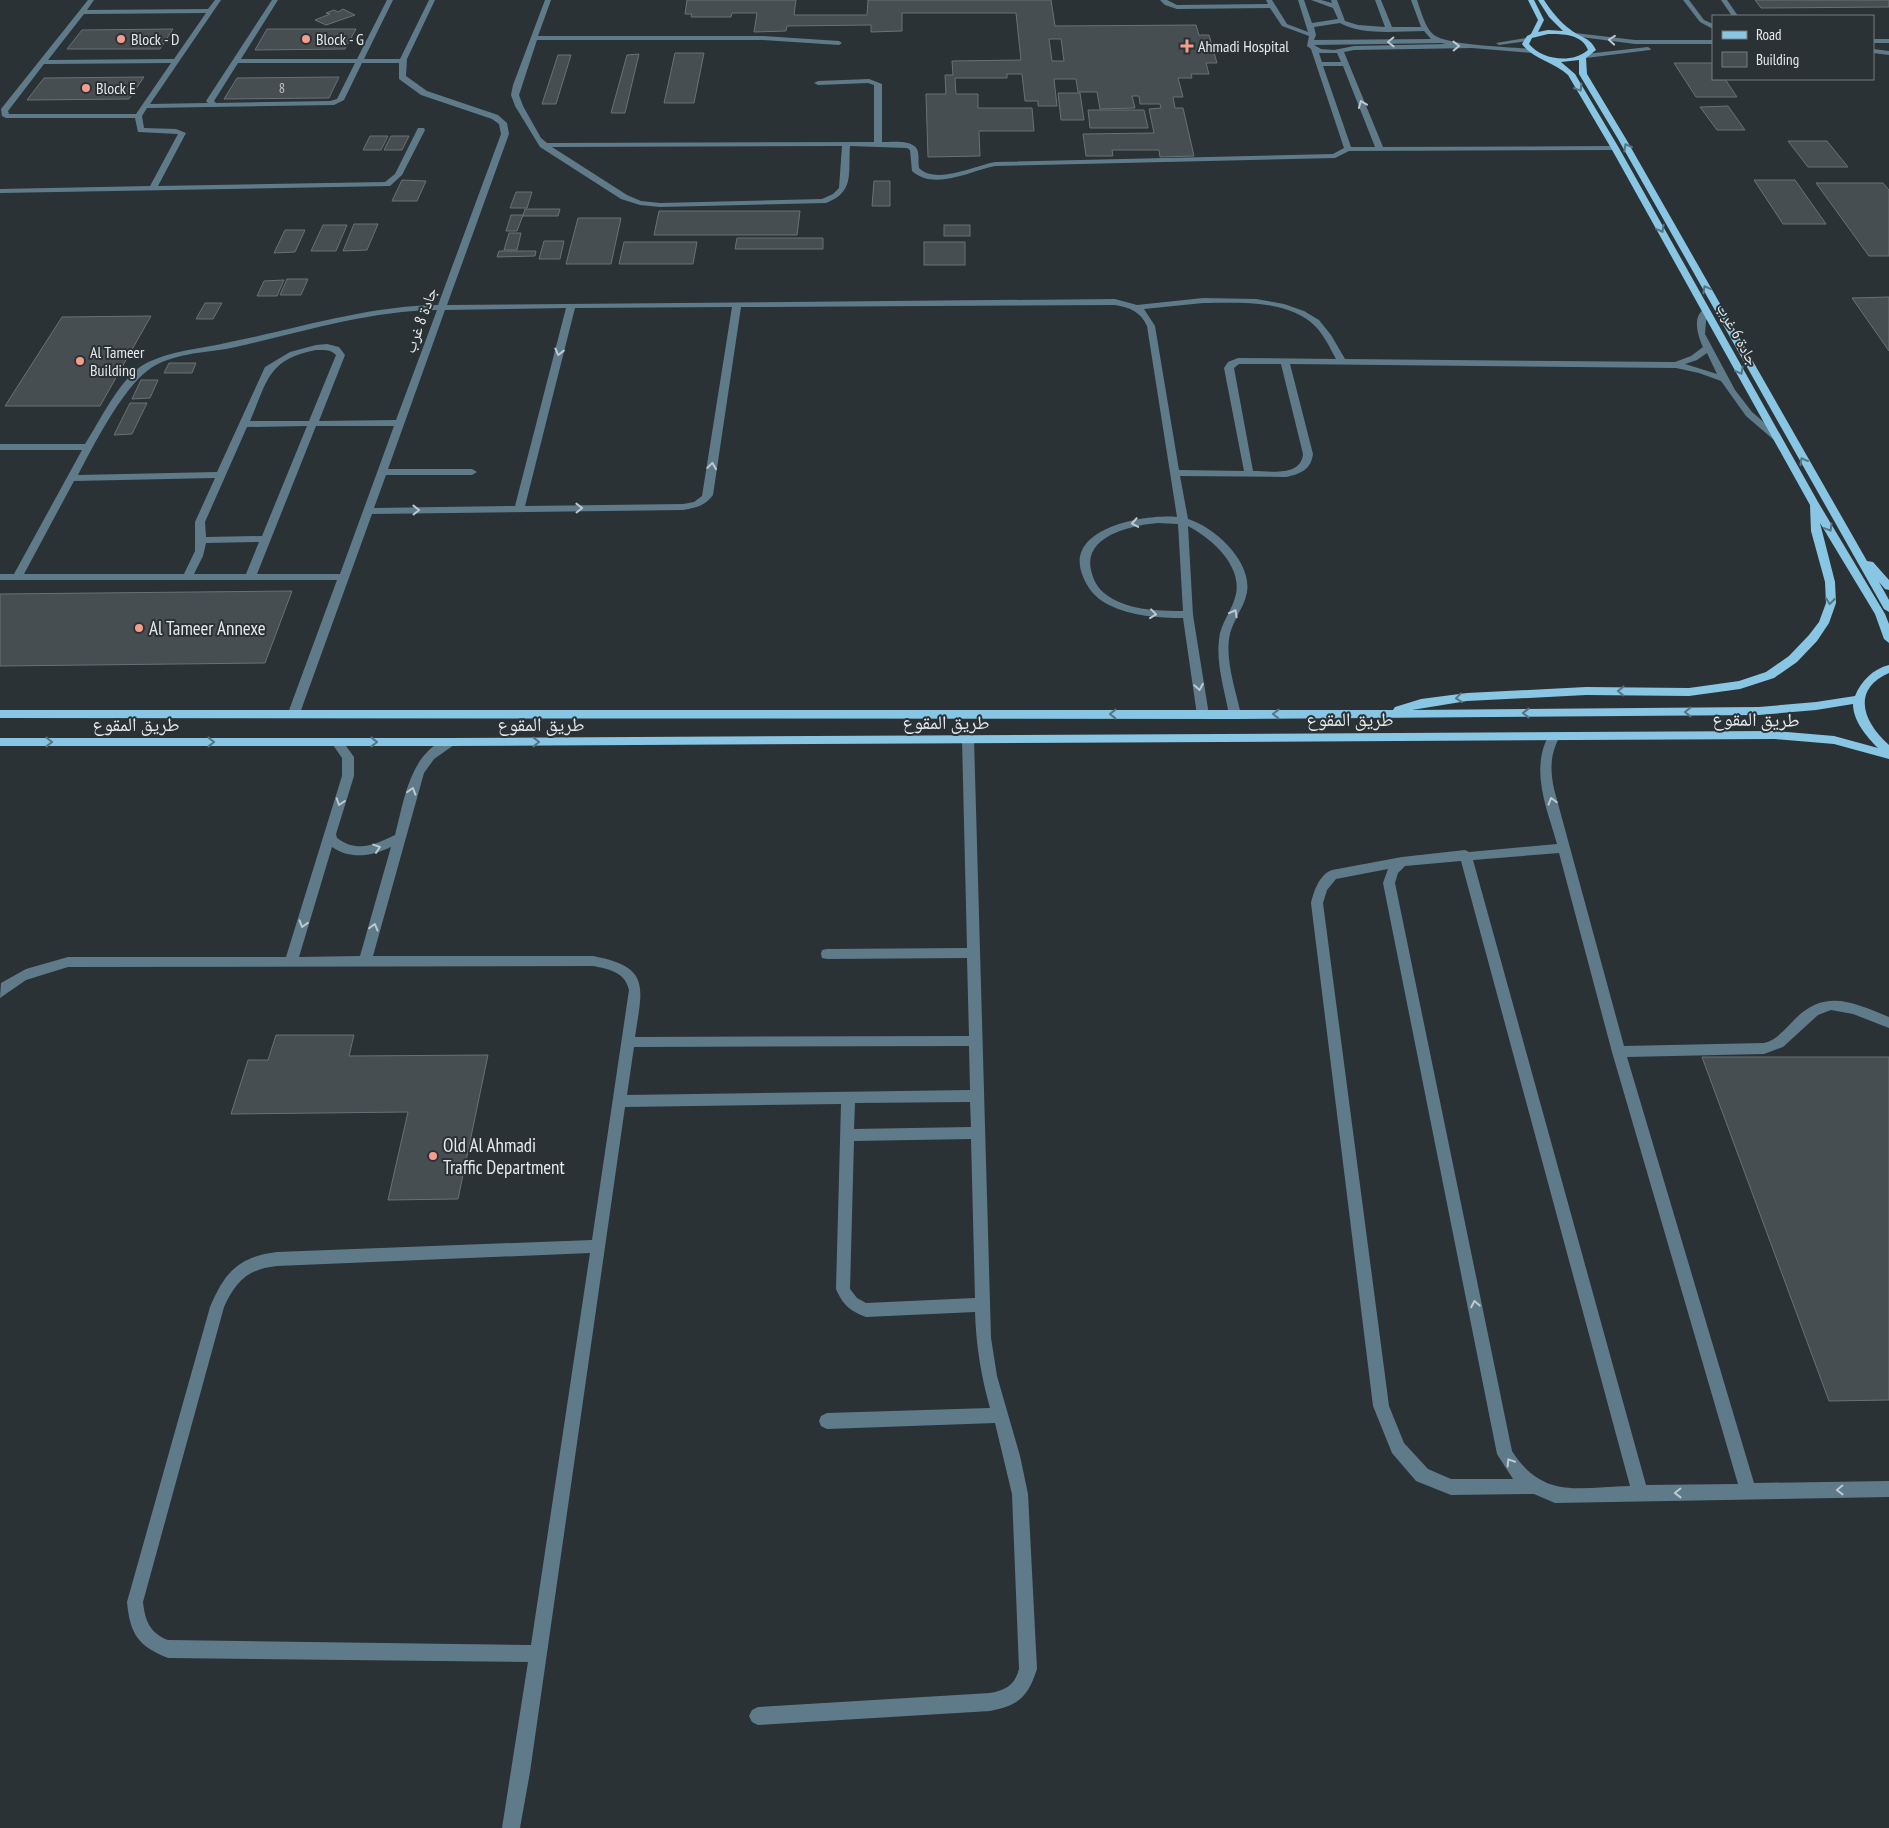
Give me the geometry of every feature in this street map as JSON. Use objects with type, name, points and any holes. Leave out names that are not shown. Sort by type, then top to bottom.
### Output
[{"type":"main road","points":[[1531,0],[1541,20],[1534,34],[1526,40],[1525,44],[1532,51],[1544,56],[1564,60],[1584,57]]},
{"type":"main road","points":[[1541,0],[1551,16],[1574,35]]},
{"type":"main road","points":[[1534,34],[1557,32],[1574,35]]},
{"type":"main road","name":"جادة 6 غرب","points":[[1574,35],[1591,46],[1592,50],[1584,57],[1581,69],[1582,74],[1622,139],[1828,506],[1889,609]]},
{"type":"main road","name":"جادة 6 غرب","points":[[1544,56],[1571,74],[1615,148],[1813,502],[1880,614],[1889,639]]},
{"type":"main road","points":[[1390,714],[1421,703],[1466,697],[1586,691],[1689,692],[1740,685],[1770,675],[1793,659],[1813,638],[1824,623],[1831,603],[1830,582],[1816,531],[1813,502]]},
{"type":"main road","points":[[1828,506],[1874,570],[1889,587]]},
{"type":"main road","points":[[1887,668],[1864,686],[1858,699],[1861,718],[1874,738],[1889,751]]},
{"type":"main road","name":"طريق المقوع","points":[[0,714],[1390,714],[1758,711],[1816,706],[1858,699]]},
{"type":"main road","name":"طريق المقوع","points":[[0,742],[450,742],[1775,735],[1834,740],[1889,755]]},
{"type":"street","points":[[91,0],[4,111],[6,116],[138,116]]},
{"type":"street","points":[[138,116],[218,0]]},
{"type":"street","points":[[214,105],[210,101],[275,0]]},
{"type":"street","points":[[146,106],[330,103],[340,100],[390,0]]},
{"type":"street","points":[[236,61],[403,61],[432,0]]},
{"type":"street","points":[[548,0],[517,85],[515,95],[519,106],[543,145],[556,156],[624,197],[640,203],[670,205],[814,202],[830,199],[843,188],[846,144]]},
{"type":"street","points":[[1163,0],[1167,4],[1177,7],[1270,3],[1280,23],[1325,52],[1354,48],[1472,46],[1526,40]]},
{"type":"street","points":[[1301,0],[1312,42],[1348,149]]},
{"type":"street","points":[[1314,0],[1337,8]]},
{"type":"street","points":[[1334,0],[1342,21]]},
{"type":"street","points":[[1378,0],[1389,28]]},
{"type":"street","points":[[1414,0],[1425,29],[1431,37],[1440,41]]},
{"type":"street","points":[[1686,0],[1702,22],[1712,27]]},
{"type":"street","points":[[1724,0],[1734,15]]},
{"type":"street","points":[[81,12],[210,11]]},
{"type":"street","points":[[1309,25],[1342,21],[1359,27],[1425,29]]},
{"type":"street","points":[[1574,35],[1635,42],[1712,42]]},
{"type":"street","points":[[535,38],[763,38],[839,43]]},
{"type":"street","points":[[1312,42],[1440,41],[1472,46],[1532,51]]},
{"type":"street","points":[[1874,41],[1889,41]]},
{"type":"street","points":[[1635,42],[1641,50]]},
{"type":"street","points":[[1679,42],[1684,49]]},
{"type":"street","points":[[1874,50],[1889,48]]},
{"type":"street","points":[[1584,57],[1641,50],[1712,49]]},
{"type":"street","points":[[1874,50],[1889,53]]},
{"type":"street","points":[[1340,51],[1380,149]]},
{"type":"street","points":[[42,62],[176,61]]},
{"type":"street","name":"جادة 8 غرب","points":[[294,713],[505,134],[505,126],[495,117],[424,92],[402,77],[403,61]]},
{"type":"street","points":[[1320,64],[1346,64]]},
{"type":"street","points":[[818,83],[869,82],[878,84],[878,144]]},
{"type":"street","points":[[138,116],[142,130],[176,131],[182,133],[153,189]]},
{"type":"street","points":[[0,191],[376,186],[387,184],[398,175],[421,130]]},
{"type":"street","points":[[543,145],[878,144],[910,146],[914,150],[917,172],[936,178],[951,176],[980,166],[995,164],[1335,156],[1348,149],[1615,148]]},
{"type":"street","points":[[1136,308],[1178,302],[1262,301],[1278,304],[1306,314],[1316,322],[1341,361]]},
{"type":"street","points":[[17,577],[88,447],[135,375],[156,361],[170,356],[231,345],[355,316],[408,308],[571,305],[1115,302],[1136,308],[1144,313],[1151,326],[1183,521],[1188,615],[1203,714]]},
{"type":"street","points":[[368,511],[682,507],[694,505],[704,500],[708,495],[737,304]]},
{"type":"street","points":[[519,509],[571,305]]},
{"type":"street","points":[[1706,311],[1700,327],[1701,334],[1708,348],[1737,398],[1749,414],[1777,438]]},
{"type":"street","points":[[187,577],[198,556],[201,540],[199,534],[200,522],[264,374],[272,364],[296,352],[314,348],[329,347],[335,349],[341,355],[250,577]]},
{"type":"street","points":[[1676,365],[1694,358],[1708,348]]},
{"type":"street","points":[[1249,474],[1230,366],[1234,362],[1242,360],[1676,365],[1702,371],[1726,380]]},
{"type":"street","points":[[1175,473],[1286,474],[1296,472],[1304,467],[1308,461],[1284,360]]},
{"type":"street","points":[[242,424],[400,422]]},
{"type":"street","points":[[0,447],[88,447]]},
{"type":"street","points":[[382,472],[472,472]]},
{"type":"street","points":[[71,478],[220,476]]},
{"type":"street","points":[[1188,615],[1160,615],[1136,612],[1114,603],[1097,591],[1087,577],[1084,562],[1090,547],[1102,535],[1119,526],[1141,522],[1183,521],[1218,542],[1231,556],[1239,571],[1242,587],[1240,602],[1226,628],[1223,649],[1235,715]]},
{"type":"street","points":[[201,540],[266,539]]},
{"type":"street","points":[[0,577],[344,577]]},
{"type":"street","points":[[1554,736],[1545,755],[1544,766],[1548,789],[1566,848],[1619,1052],[1748,1492]]},
{"type":"street","points":[[758,1716],[990,1702],[1011,1697],[1020,1690],[1028,1669],[1021,1513],[1017,1474],[985,1357],[976,1133],[968,739]]},
{"type":"street","points":[[291,962],[348,776],[348,757],[337,742]]},
{"type":"street","points":[[365,962],[398,838],[418,772],[430,756],[450,742]]},
{"type":"street","points":[[330,831],[331,840],[341,849],[358,852],[371,851],[398,838]]},
{"type":"street","points":[[1566,848],[1465,855],[1402,862],[1332,875],[1321,888],[1317,903],[1381,1406],[1398,1448],[1422,1475],[1451,1487],[1533,1487],[1555,1495],[1889,1489]]},
{"type":"street","points":[[1465,855],[1640,1493]]},
{"type":"street","points":[[1402,862],[1393,871],[1389,883],[1505,1454],[1515,1470],[1533,1487]]},
{"type":"street","points":[[828,954],[973,953]]},
{"type":"street","points":[[0,993],[4,987],[36,969],[68,962],[593,961],[614,965],[627,973],[635,989],[628,1042],[511,1828]]},
{"type":"street","points":[[1619,1052],[1749,1050],[1770,1047],[1779,1043],[1814,1010],[1831,1005],[1851,1008],[1889,1023]]},
{"type":"street","points":[[628,1042],[975,1041]]},
{"type":"street","points":[[619,1100],[848,1099],[976,1096]]},
{"type":"street","points":[[848,1099],[843,1289],[846,1296],[851,1303],[866,1310],[982,1305]]},
{"type":"street","points":[[847,1135],[976,1133]]},
{"type":"street","points":[[538,1654],[168,1649],[153,1644],[142,1633],[136,1619],[135,1602],[217,1307],[229,1282],[238,1272],[251,1264],[277,1258],[597,1246]]},
{"type":"street","points":[[827,1421],[1000,1415]]},
{"type":"building","points":[[687,0],[796,0],[794,15],[867,15],[868,0],[1051,0],[1055,26],[1196,25],[1199,35],[1209,35],[1217,63],[1206,63],[1209,74],[1191,74],[1192,78],[1178,78],[1183,97],[1173,97],[1175,108],[1183,108],[1194,156],[1160,157],[1159,150],[1112,150],[1113,156],[1086,156],[1083,134],[1154,133],[1149,109],[1161,108],[1160,104],[1140,104],[1139,96],[1132,96],[1135,108],[1100,109],[1097,92],[1078,92],[1076,79],[1054,79],[1057,106],[1038,106],[1038,101],[1025,101],[1022,74],[1007,74],[1007,78],[955,78],[956,94],[978,94],[978,108],[1032,108],[1034,131],[979,131],[980,156],[928,157],[926,94],[946,94],[945,75],[953,75],[952,61],[1021,60],[1016,13],[902,13],[902,31],[871,32],[871,25],[787,26],[786,31],[754,32],[757,13],[732,13],[731,17],[691,17],[692,14],[685,14]],"holes":[[[1049,39],[1061,39],[1064,61],[1052,61]]]},
{"type":"building","points":[[1755,0],[1889,0],[1889,7],[1761,8]]},
{"type":"building","points":[[343,9],[355,15],[326,25],[315,20],[330,14],[326,13],[334,10],[338,12]]},
{"type":"building","name":"Block - D","points":[[173,29],[160,49],[67,49],[82,30]]},
{"type":"building","name":"Block - G","points":[[267,29],[356,29],[345,49],[255,50]]},
{"type":"building","points":[[675,53],[704,53],[694,103],[664,103]]},
{"type":"building","points":[[639,54],[625,113],[611,113],[627,55]]},
{"type":"building","points":[[558,55],[571,55],[556,104],[542,104]]},
{"type":"building","points":[[1674,63],[1712,63],[1712,80],[1726,80],[1737,97],[1696,97]]},
{"type":"building","name":"Block E","points":[[144,77],[129,99],[27,100],[44,78]]},
{"type":"building","points":[[339,77],[329,98],[224,99],[237,78]]},
{"type":"building","points":[[1058,93],[1080,93],[1084,120],[1061,120]]},
{"type":"building","points":[[1728,106],[1745,130],[1717,130],[1700,107]]},
{"type":"building","points":[[1088,110],[1144,110],[1148,128],[1090,128]]},
{"type":"building","points":[[370,136],[388,136],[381,150],[363,150]]},
{"type":"building","points":[[391,136],[409,136],[402,150],[384,150]]},
{"type":"building","points":[[1788,141],[1827,141],[1848,167],[1808,167]]},
{"type":"building","points":[[402,180],[426,181],[417,201],[392,201]]},
{"type":"building","points":[[1754,180],[1795,180],[1826,224],[1783,224]]},
{"type":"building","points":[[874,181],[890,181],[890,206],[872,206]]},
{"type":"building","points":[[1816,183],[1883,183],[1889,190],[1889,256],[1869,256]]},
{"type":"building","points":[[516,192],[532,192],[527,208],[510,208]]},
{"type":"building","points":[[525,209],[560,209],[558,216],[523,216]]},
{"type":"building","points":[[659,211],[800,211],[797,235],[654,235]]},
{"type":"building","points":[[511,215],[523,215],[517,231],[506,231]]},
{"type":"building","points":[[578,218],[621,218],[611,264],[566,264]]},
{"type":"building","points":[[354,224],[378,224],[367,250],[343,251]]},
{"type":"building","points":[[323,225],[347,225],[336,251],[311,251]]},
{"type":"building","points":[[944,225],[970,225],[970,236],[944,236]]},
{"type":"building","points":[[285,230],[305,230],[295,252],[274,253]]},
{"type":"building","points":[[509,233],[521,233],[517,250],[504,250]]},
{"type":"building","points":[[737,238],[823,238],[823,249],[735,249]]},
{"type":"building","points":[[544,241],[564,241],[560,259],[539,259]]},
{"type":"building","points":[[624,242],[697,242],[693,264],[619,264]]},
{"type":"building","points":[[924,242],[965,242],[965,265],[924,265]]},
{"type":"building","points":[[499,251],[536,251],[535,256],[497,257]]},
{"type":"building","points":[[287,279],[308,279],[301,295],[280,295]]},
{"type":"building","points":[[284,280],[277,296],[257,296],[264,281]]},
{"type":"building","points":[[1889,297],[1889,351],[1852,298]]},
{"type":"building","points":[[205,303],[222,303],[213,319],[196,319]]},
{"type":"building","name":"Al Tameer Building","points":[[151,316],[100,406],[5,406],[62,317]]},
{"type":"building","points":[[169,363],[196,363],[192,373],[164,373]]},
{"type":"building","points":[[141,380],[158,380],[150,398],[132,399]]},
{"type":"building","points":[[130,403],[147,403],[132,434],[114,435]]},
{"type":"building","name":"Al Tameer Annexe","points":[[292,591],[265,663],[0,666],[0,594]]},
{"type":"building","name":"Old Al Ahmadi Traffic Department","points":[[276,1035],[354,1035],[349,1056],[488,1055],[458,1199],[388,1200],[408,1112],[231,1114],[248,1060],[268,1060]]},
{"type":"building","points":[[1702,1057],[1889,1057],[1889,1400],[1829,1401]]},
{"type":"place","name":"Block - D","points":[[121,39]]},
{"type":"place","name":"Block - G","points":[[306,39]]},
{"type":"place","name":"Ahmadi Hospital","points":[[1187,46]]},
{"type":"place","name":"Block E","points":[[86,88]]},
{"type":"place","name":"Al Tameer Building","points":[[80,361]]},
{"type":"place","name":"Al Tameer Annexe","points":[[139,628]]},
{"type":"place","name":"Old Al Ahmadi Traffic Department","points":[[433,1156]]}]
